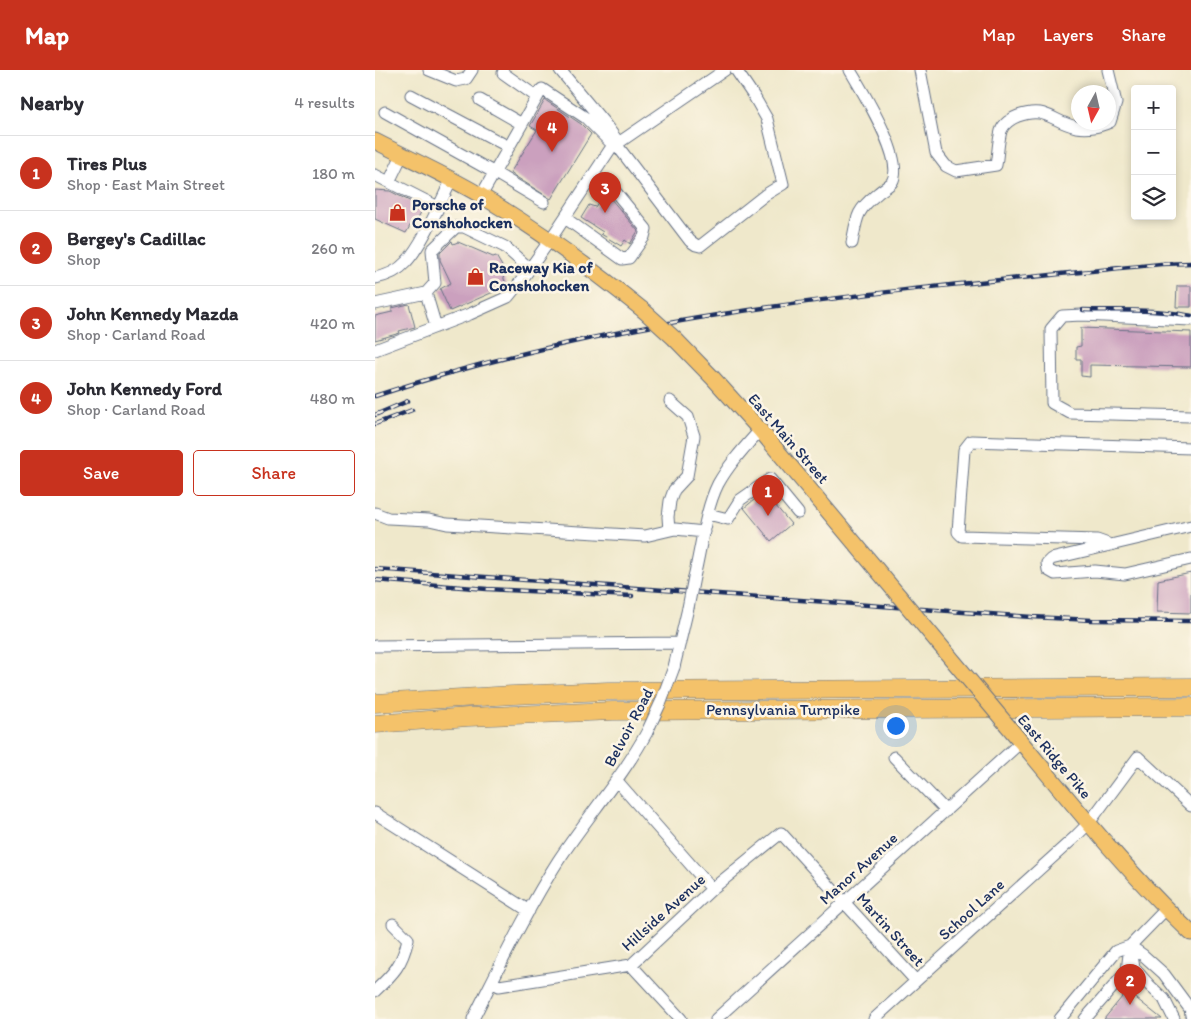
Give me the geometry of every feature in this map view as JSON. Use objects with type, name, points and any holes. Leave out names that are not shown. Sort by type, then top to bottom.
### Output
[{"type":"highway","name":"Pennsylvania Turnpike","points":[[375,703],[608,691],[1191,687]]},
{"type":"highway","name":"Pennsylvania Turnpike","points":[[375,724],[468,716],[613,711],[1191,707]]},
{"type":"main road","name":"East Main Street","points":[[375,141],[481,196],[550,240],[643,310],[675,339],[760,430],[899,596]]},
{"type":"main road","name":"East Ridge Pike","points":[[899,596],[1089,823],[1166,909],[1191,933]]},
{"type":"street","points":[[429,70],[456,81],[466,80],[472,70]]},
{"type":"street","points":[[560,70],[690,241],[700,246],[765,195],[783,184],[775,145],[767,119],[735,70]]},
{"type":"street","points":[[375,350],[482,309],[508,297],[530,269],[616,144],[725,70]]},
{"type":"street","points":[[850,70],[891,147],[895,169],[892,182],[864,205],[857,215],[852,243]]},
{"type":"street","points":[[920,70],[936,153],[946,166],[956,171],[996,165],[1002,129],[1012,118],[1031,112],[1043,113],[1059,121],[1093,129],[1109,122],[1116,102],[1109,70]]},
{"type":"street","points":[[503,74],[537,97]]},
{"type":"street","points":[[481,196],[542,89],[586,118],[616,144]]},
{"type":"street","points":[[411,96],[509,147]]},
{"type":"street","points":[[480,100],[522,124]]},
{"type":"street","points":[[385,112],[495,172],[544,202]]},
{"type":"street","points":[[389,182],[402,154]]},
{"type":"street","points":[[375,175],[438,207]]},
{"type":"street","points":[[565,218],[622,259],[629,258],[643,237],[646,229],[609,184],[593,176]]},
{"type":"street","points":[[375,278],[385,276],[406,263],[419,244],[452,180]]},
{"type":"street","points":[[375,304],[426,293],[435,283],[432,250],[456,226],[464,226],[505,247],[530,269]]},
{"type":"street","points":[[426,293],[436,326]]},
{"type":"street","points":[[1191,320],[1082,315],[1062,316],[1051,329],[1051,338],[1052,403],[1070,413],[1191,416]]},
{"type":"street","points":[[669,530],[669,500],[674,490],[687,476],[694,436],[688,417],[670,400]]},
{"type":"street","name":"Belvoir Road","points":[[473,1019],[529,911],[568,847],[617,781],[647,732],[661,702],[680,643],[704,532],[715,492],[732,462],[760,430]]},
{"type":"street","points":[[1111,545],[1097,540],[962,536],[958,532],[964,450],[971,441],[1191,448]]},
{"type":"street","points":[[709,514],[728,519],[740,500],[770,478],[798,513]]},
{"type":"street","points":[[375,513],[388,518],[429,520],[447,524],[645,536],[675,529],[704,532]]},
{"type":"street","points":[[1191,526],[1051,559],[1047,563],[1048,570],[1055,574],[1095,571],[1125,574],[1191,559]]},
{"type":"street","points":[[375,646],[680,643]]},
{"type":"street","name":"Manor Avenue","points":[[716,1019],[1021,742]]},
{"type":"street","points":[[894,757],[945,811]]},
{"type":"street","name":"School Lane","points":[[875,1019],[1075,837],[1089,823],[1138,757],[1191,806]]},
{"type":"street","points":[[617,781],[712,889]]},
{"type":"street","points":[[375,813],[529,911]]},
{"type":"street","name":"Hillside Avenue","points":[[491,982],[499,986],[631,965],[712,889],[781,833]]},
{"type":"street","name":"Martin Street","points":[[781,833],[916,981]]},
{"type":"street","points":[[1060,1019],[1116,951],[1130,946],[1166,909]]},
{"type":"street","points":[[375,991],[396,970],[408,939],[393,924]]},
{"type":"street","points":[[1130,946],[1164,974],[1191,1014]]},
{"type":"street","points":[[1085,1019],[1127,971],[1130,946]]},
{"type":"street","points":[[1130,946],[1133,968],[1164,999],[1173,1019]]},
{"type":"street","points":[[631,965],[681,1019]]},
{"type":"building","points":[[545,100],[581,124],[591,134],[551,199],[510,173],[537,130],[530,126]]},
{"type":"building","name":"Porsche of Conshohocken","points":[[375,190],[390,191],[423,208],[414,226],[411,224],[406,233],[375,219]]},
{"type":"building","points":[[605,192],[638,231],[630,244],[625,240],[621,246],[601,234],[603,232],[581,218],[589,205],[595,207]]},
{"type":"building","name":"Raceway Kia of Conshohocken","points":[[452,241],[453,244],[458,242],[493,257],[496,256],[503,268],[500,269],[507,286],[450,311],[440,289],[451,283],[440,260],[440,253]]},
{"type":"building","points":[[1177,286],[1191,286],[1191,307],[1176,307]]},
{"type":"building","points":[[409,304],[415,327],[375,340],[375,316],[392,312],[392,308]]},
{"type":"building","points":[[1081,328],[1191,332],[1191,367],[1090,365],[1090,377],[1081,376],[1081,359],[1076,359],[1076,347],[1081,346]]},
{"type":"building","points":[[764,492],[791,524],[771,541],[744,508]]},
{"type":"building","points":[[1191,573],[1191,613],[1157,612],[1158,580]]},
{"type":"building","points":[[1127,991],[1162,1019],[1104,1019]]},
{"type":"railway","points":[[375,396],[472,367],[569,343],[666,324],[764,308],[962,284],[1161,264],[1191,263]]},
{"type":"railway","points":[[1083,310],[1151,311],[1191,316]]},
{"type":"railway","points":[[375,415],[408,401]]},
{"type":"railway","points":[[375,424],[412,410]]},
{"type":"railway","points":[[375,569],[1032,617],[1191,621]]},
{"type":"railway","points":[[375,580],[487,589],[632,596]]},
{"type":"place","name":"John Kennedy Ford","points":[[552,152]]},
{"type":"place","name":"Porsche of Conshohocken","points":[[398,213]]},
{"type":"place","name":"John Kennedy Mazda","points":[[605,213]]},
{"type":"place","name":"Raceway Kia of Conshohocken","points":[[475,276]]},
{"type":"place","name":"Tires Plus","points":[[768,516]]},
{"type":"place","name":"Bergey's Cadillac","points":[[1130,1005]]}]
